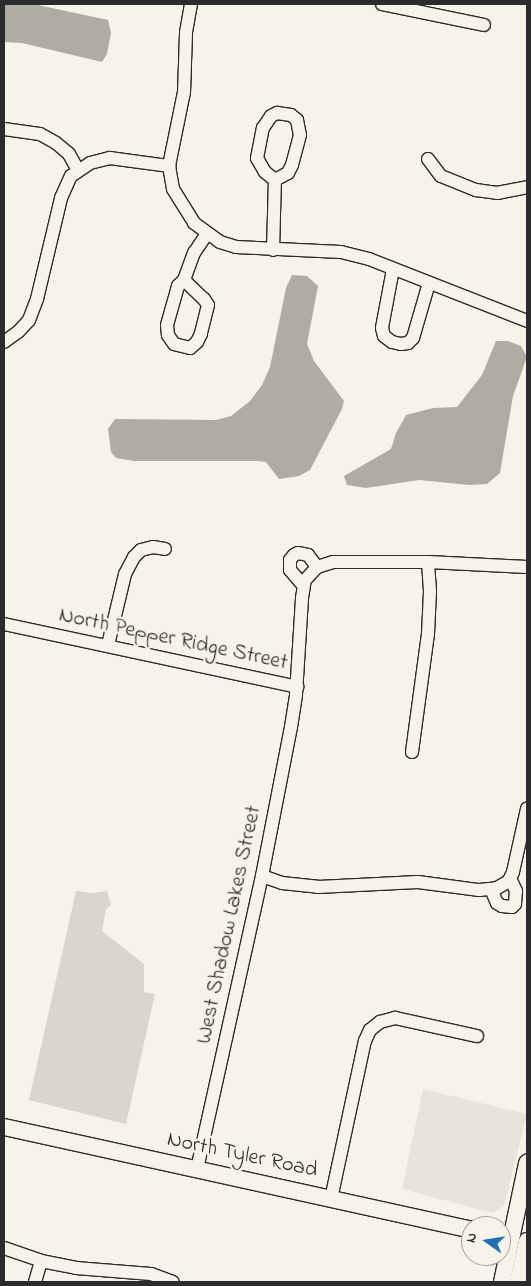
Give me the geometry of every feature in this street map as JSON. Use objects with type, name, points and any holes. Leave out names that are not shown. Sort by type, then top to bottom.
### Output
[{"type":"main road","name":"North Tyler Road","points":[[4,1127],[461,1228]]},
{"type":"main road","points":[[518,1282],[519,1241],[527,1162]]},
{"type":"main road","points":[[502,1282],[519,1241]]},
{"type":"street","points":[[190,4],[186,33],[184,92],[169,166],[173,189],[183,209],[194,223],[220,242],[236,247],[341,252],[369,259],[527,321]]},
{"type":"street","points":[[382,4],[484,25]]},
{"type":"street","points":[[273,250],[275,180],[260,166],[257,152],[266,122],[272,116],[283,113],[296,120],[300,135],[288,173],[275,180]]},
{"type":"street","points":[[4,129],[40,134],[56,143],[69,154],[78,170]]},
{"type":"street","points":[[4,342],[18,332],[28,320],[37,299],[61,198],[71,176],[78,170],[100,160],[110,158],[169,166]]},
{"type":"street","points":[[428,159],[441,176],[476,190],[497,193],[527,187]]},
{"type":"street","points":[[184,280],[195,289],[208,305],[201,334],[197,342],[190,348],[174,344],[167,330],[173,299],[178,286],[184,280],[194,253],[207,234]]},
{"type":"street","points":[[393,269],[382,328],[384,336],[392,342],[408,343],[413,338],[430,283]]},
{"type":"street","points":[[108,645],[125,574],[134,558],[142,550],[165,549]]},
{"type":"street","points":[[317,567],[308,555],[298,553],[290,560],[290,570],[303,585],[310,573],[317,567],[333,562],[428,562],[527,567]]},
{"type":"street","points":[[412,752],[428,634],[430,592],[428,562]]},
{"type":"street","name":"North Pepper Ridge Street","points":[[4,624],[296,687],[303,585]]},
{"type":"street","name":"West Shadow Lakes Street","points":[[197,1169],[262,876],[296,687]]},
{"type":"street","points":[[262,876],[282,883],[318,887],[418,882],[479,890],[490,889],[503,885],[510,878],[517,858],[527,809]]},
{"type":"street","points":[[490,889],[497,903],[502,906],[512,907],[515,904],[516,891],[510,878]]},
{"type":"street","points":[[331,1198],[365,1041],[370,1030],[380,1022],[395,1018],[477,1036]]},
{"type":"street","points":[[4,1248],[41,1261],[76,1268],[151,1274],[173,1282]]},
{"type":"street","points":[[35,1282],[41,1261]]},
{"type":"shaded area","points":[[4,4],[33,4],[108,20],[111,33],[107,54],[102,62],[22,43],[4,42]]},
{"type":"shaded area","points":[[292,275],[307,276],[318,286],[307,344],[314,361],[344,401],[342,409],[310,470],[299,476],[279,479],[266,462],[134,461],[116,458],[111,452],[108,429],[115,419],[216,420],[231,416],[250,401],[262,385],[270,367],[286,288]]},
{"type":"shaded area","points":[[496,341],[508,341],[521,346],[527,357],[513,396],[500,473],[487,484],[469,485],[419,480],[366,488],[347,485],[344,476],[391,449],[396,433],[406,415],[433,408],[457,407],[482,375]]},
{"type":"shaded area","points":[[76,891],[93,893],[107,891],[111,905],[106,909],[102,931],[144,964],[144,992],[155,994],[126,1124],[29,1100]]},
{"type":"shaded area","points":[[423,1089],[527,1114],[504,1206],[493,1213],[402,1189]]}]
